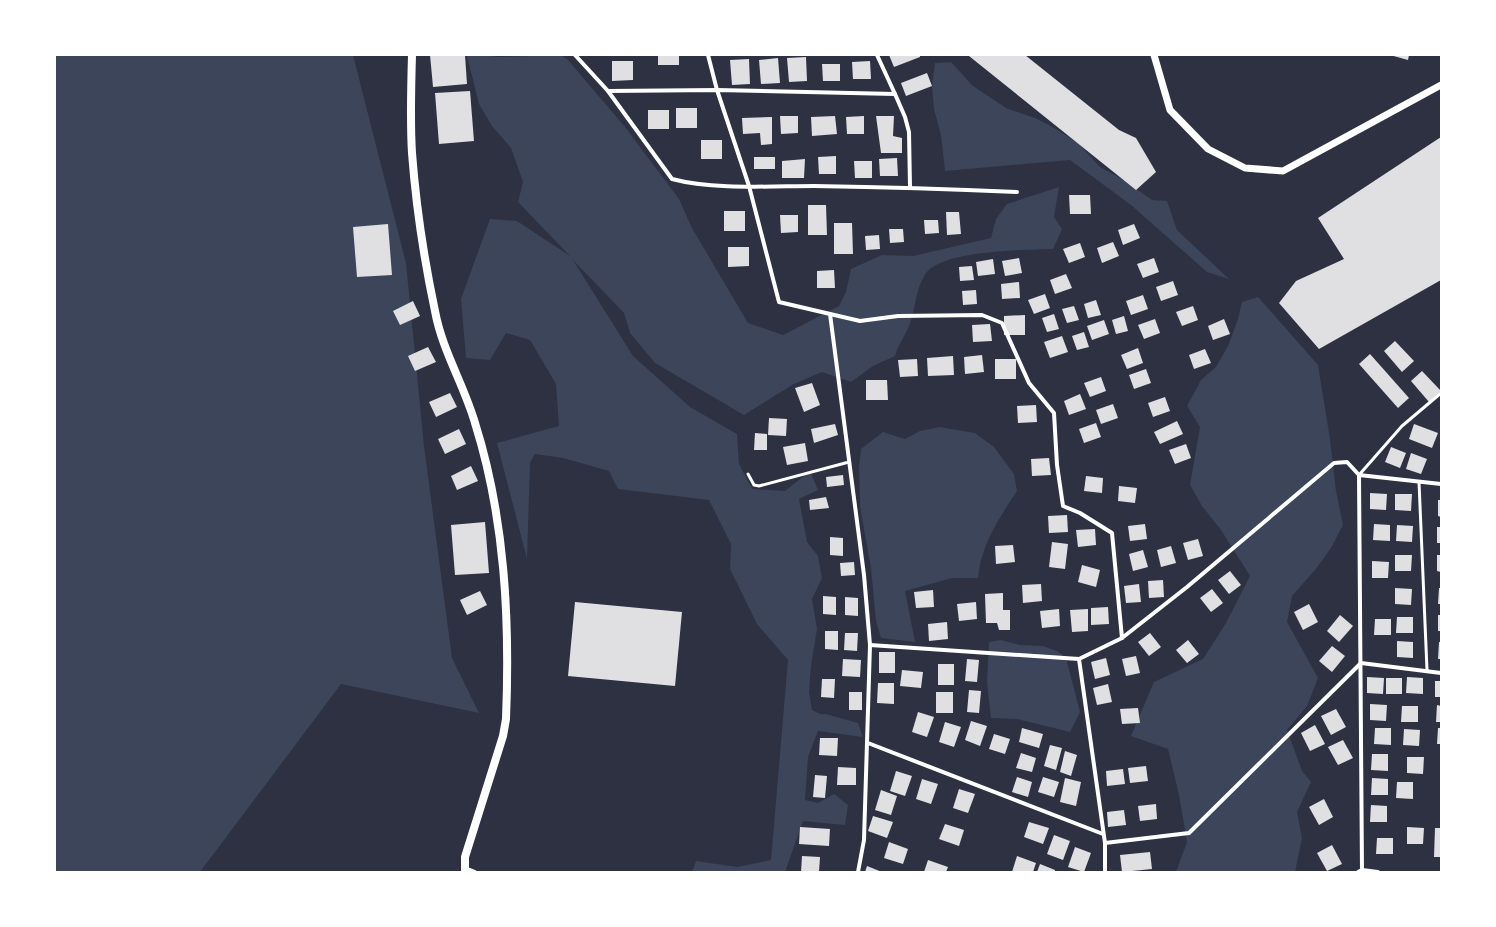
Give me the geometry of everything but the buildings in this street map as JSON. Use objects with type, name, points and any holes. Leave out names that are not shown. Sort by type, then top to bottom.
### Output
[{"type":"main road","points":[[412,55],[412,151],[416,206],[435,313],[448,352],[475,422],[488,470],[506,592],[506,719],[503,736],[464,857],[465,870]]},
{"type":"street","points":[[576,55],[608,91],[672,179],[686,183],[749,186],[910,187],[1017,192]]},
{"type":"street","points":[[708,55],[717,90],[749,186],[780,302],[860,321],[898,316],[982,315],[1002,323],[1029,383],[1054,413],[1057,465],[1063,506],[1080,513],[1112,533],[1122,638]]},
{"type":"street","points":[[877,55],[905,117],[909,132],[910,187]]},
{"type":"street","points":[[1154,55],[1170,110],[1208,149],[1245,168],[1283,170],[1441,85]]},
{"type":"street","points":[[608,91],[717,90],[895,94]]},
{"type":"street","points":[[830,314],[870,645],[864,840],[858,872]]},
{"type":"street","points":[[870,645],[1078,659],[1122,638],[1187,587],[1334,463],[1347,462],[1359,476],[1360,871],[1378,872]]},
{"type":"street","points":[[1359,476],[1441,484]]},
{"type":"street","points":[[1078,659],[1105,843],[1105,872]]},
{"type":"street","points":[[1105,843],[1190,833],[1360,664],[1427,670],[1441,673]]},
{"type":"street","points":[[868,743],[1103,834]]},
{"type":"street","points":[[465,870],[475,872]]},
{"type":"lane","points":[[1359,476],[1402,426],[1441,393]]},
{"type":"lane","points":[[748,474],[754,485],[759,486],[849,462]]},
{"type":"lane","points":[[1418,482],[1427,670]]},
{"type":"shaded area","points":[[55,55],[353,55],[406,263],[424,446],[452,658],[479,713],[341,684],[200,872],[55,872]]},
{"type":"shaded area","points":[[481,55],[499,57],[561,55],[568,60],[625,127],[679,199],[692,228],[748,323],[783,335],[839,306],[846,292],[851,269],[882,255],[913,256],[991,238],[996,219],[1007,204],[1059,187],[1054,217],[1062,229],[1053,249],[986,253],[950,260],[935,265],[922,279],[909,326],[895,356],[873,366],[851,382],[822,372],[794,384],[744,415],[655,363],[630,333],[624,313],[573,260],[633,356],[690,407],[737,434],[739,464],[752,489],[785,491],[810,471],[818,490],[799,499],[807,542],[818,556],[822,578],[812,599],[817,629],[811,666],[809,692],[812,710],[820,714],[826,714],[858,723],[863,737],[818,731],[808,757],[805,800],[818,803],[834,794],[848,805],[845,825],[803,821],[785,872],[692,872],[696,861],[737,867],[771,860],[788,660],[757,624],[730,569],[731,544],[709,500],[618,489],[609,471],[563,458],[535,454],[530,463],[527,559],[497,443],[559,426],[556,384],[530,340],[506,333],[490,360],[466,358],[461,299],[490,219],[517,221],[570,256],[518,202],[523,182],[511,148],[492,126],[479,104],[467,56]]},
{"type":"shaded area","points":[[951,62],[973,86],[1006,108],[1035,118],[1049,125],[1077,142],[1100,167],[1124,180],[1152,200],[1167,201],[1177,230],[1229,279],[1207,272],[1131,205],[1070,160],[945,171],[941,135],[934,109],[932,86],[935,63]]},
{"type":"shaded area","points":[[1258,297],[1318,365],[1330,439],[1336,491],[1343,525],[1331,548],[1315,570],[1292,596],[1287,622],[1318,678],[1307,706],[1287,730],[1302,771],[1311,782],[1297,812],[1302,838],[1295,872],[1176,872],[1187,842],[1179,795],[1168,749],[1131,736],[1154,682],[1203,659],[1226,623],[1250,576],[1221,530],[1202,506],[1190,485],[1200,427],[1187,406],[1201,380],[1216,367],[1228,346],[1238,319],[1242,302]]},
{"type":"shaded area","points":[[939,427],[975,433],[994,447],[1014,474],[1017,491],[1004,511],[987,543],[978,578],[952,578],[905,591],[915,642],[881,638],[876,621],[871,568],[860,507],[859,466],[861,449],[883,432],[905,439],[920,431]]},
{"type":"shaded area","points":[[1001,640],[1020,645],[1043,646],[1057,651],[1066,658],[1080,712],[1070,732],[1017,719],[991,718],[987,682],[989,642]]}]
